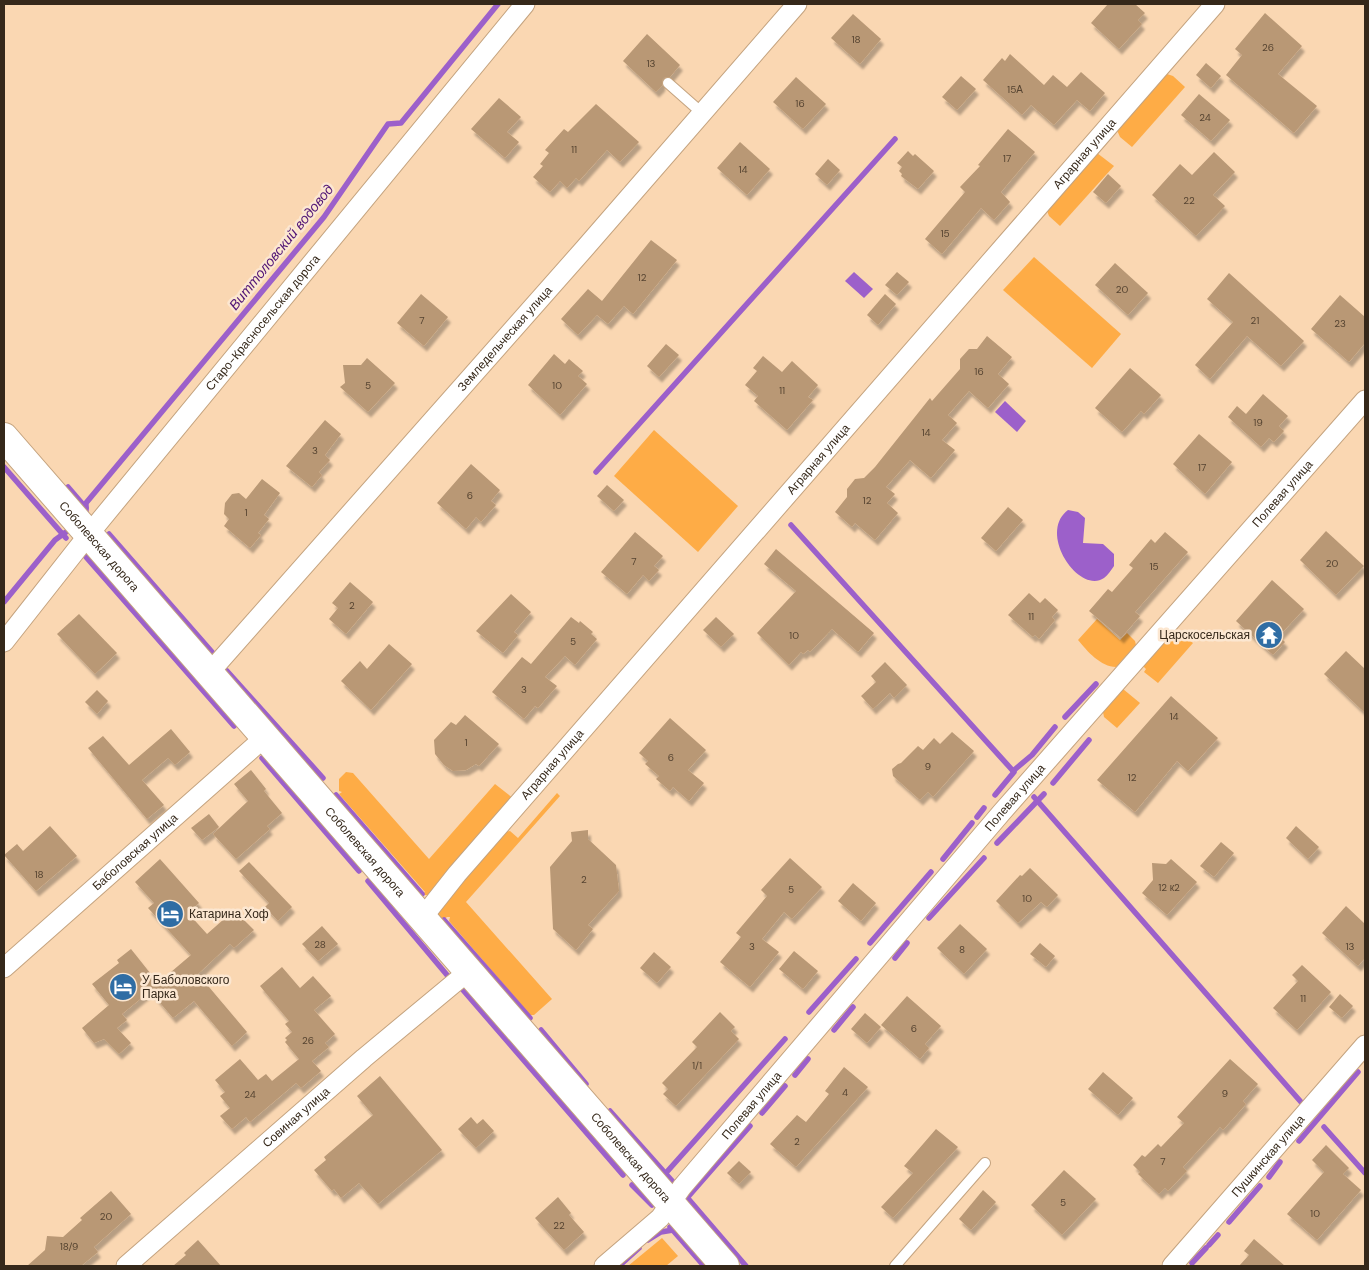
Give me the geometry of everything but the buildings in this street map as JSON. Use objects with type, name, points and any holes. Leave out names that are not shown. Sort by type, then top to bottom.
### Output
[{"type":"street","name":"Старо-Красносельская дорога","points":[[4,642],[89,534],[525,4]]},
{"type":"street","name":"Земледельческая улица","points":[[210,672],[585,248],[797,4]]},
{"type":"street","name":"Аграрная улица","points":[[423,917],[476,853],[1215,4]]},
{"type":"street","name":"Полевая улица","points":[[604,1266],[670,1203],[1002,812],[1365,400]]},
{"type":"street","name":"Соболевская дорога","points":[[4,437],[470,970],[725,1266]]},
{"type":"street","name":"Баболовская улица","points":[[4,968],[266,737]]},
{"type":"street","name":"Совиная улица","points":[[126,1266],[357,1064],[470,970]]},
{"type":"street","name":"Пушкинская улица","points":[[1172,1266],[1365,1045]]},
{"type":"lane","points":[[668,83],[702,113]]},
{"type":"lane","points":[[895,1266],[985,1162]]},
{"type":"shaded area","points":[[1164,73],[1173,76],[1185,87],[1132,147],[1120,137],[1116,128]]},
{"type":"shaded area","points":[[1097,153],[1114,166],[1060,226],[1049,216],[1046,208]]},
{"type":"shaded area","points":[[1034,257],[1121,334],[1092,368],[1003,290]]},
{"type":"shaded area","points":[[854,272],[873,289],[864,298],[845,281]]},
{"type":"shaded area","points":[[1005,401],[1026,421],[1017,432],[995,412]]},
{"type":"shaded area","points":[[654,430],[738,506],[698,552],[614,476]]},
{"type":"shaded area","points":[[1068,510],[1078,512],[1085,518],[1083,543],[1103,544],[1114,554],[1114,566],[1104,578],[1094,581],[1083,578],[1073,570],[1065,559],[1059,546],[1057,533],[1060,520]]},
{"type":"shaded area","points":[[1097,619],[1120,640],[1127,633],[1135,641],[1136,645],[1116,667],[1100,661],[1078,640]]},
{"type":"shaded area","points":[[1172,633],[1182,635],[1193,643],[1158,683],[1144,672],[1146,669],[1143,666]]},
{"type":"shaded area","points":[[1123,689],[1140,703],[1117,728],[1104,717],[1103,712]]},
{"type":"shaded area","points":[[346,772],[353,773],[429,859],[495,784],[514,799],[429,895],[420,895],[425,892],[339,794],[342,792],[339,791],[339,779]]},
{"type":"shaded area","points":[[557,793],[560,796],[466,902],[552,999],[534,1015],[530,1015],[449,921],[450,917],[442,921],[438,915],[439,909],[505,832],[510,831],[518,838]]},
{"type":"shaded area","points":[[662,1238],[678,1256],[666,1266],[628,1266]]},
{"type":"waterway","name":"Виттоловский водовод","points":[[86,512],[86,503],[324,217],[388,124],[401,123],[498,4]]},
{"type":"waterway","points":[[596,472],[895,139]]},
{"type":"waterway","points":[[4,467],[66,538]]},
{"type":"waterway","points":[[68,487],[86,508]]},
{"type":"waterway","points":[[791,525],[1014,772],[995,795]]},
{"type":"waterway","name":"Виттоловский водовод","points":[[4,602],[55,540],[66,532]]},
{"type":"waterway","points":[[109,534],[212,652]]},
{"type":"waterway","points":[[86,557],[234,726]]},
{"type":"waterway","points":[[227,671],[323,778]]},
{"type":"waterway","points":[[1065,717],[1096,684]]},
{"type":"waterway","points":[[1013,771],[1032,755],[1055,727]]},
{"type":"waterway","points":[[1053,783],[1089,740]]},
{"type":"waterway","points":[[262,758],[359,871]]},
{"type":"waterway","points":[[997,843],[1044,794]]},
{"type":"waterway","points":[[336,795],[422,894]]},
{"type":"waterway","points":[[1034,797],[1301,1102]]},
{"type":"waterway","points":[[977,817],[984,808]]},
{"type":"waterway","points":[[943,859],[972,823]]},
{"type":"waterway","points":[[929,918],[984,858]]},
{"type":"waterway","points":[[870,943],[931,872]]},
{"type":"waterway","points":[[368,881],[447,975]]},
{"type":"waterway","points":[[444,920],[530,1018]]},
{"type":"waterway","points":[[895,958],[907,943]]},
{"type":"waterway","points":[[809,1012],[856,959]]},
{"type":"waterway","points":[[463,990],[623,1175]]},
{"type":"waterway","points":[[834,1030],[853,1007]]},
{"type":"waterway","points":[[541,1030],[586,1084]]},
{"type":"waterway","points":[[665,1174],[785,1039]]},
{"type":"waterway","points":[[795,1075],[808,1059]]},
{"type":"waterway","points":[[1299,1141],[1358,1072]]},
{"type":"waterway","points":[[762,1113],[785,1086]]},
{"type":"waterway","points":[[610,1111],[674,1183]]},
{"type":"waterway","points":[[687,1198],[750,1126]]},
{"type":"waterway","points":[[1324,1127],[1365,1173]]},
{"type":"waterway","points":[[1269,1177],[1280,1162]]},
{"type":"waterway","points":[[632,1185],[652,1205]]},
{"type":"waterway","points":[[1229,1222],[1260,1186]]},
{"type":"waterway","points":[[685,1195],[746,1266]]},
{"type":"waterway","points":[[670,1227],[704,1266]]},
{"type":"waterway","points":[[648,1240],[661,1232],[673,1230]]},
{"type":"waterway","points":[[1209,1245],[1218,1235]]},
{"type":"waterway","points":[[619,1266],[639,1248]]},
{"type":"waterway","points":[[1192,1263],[1206,1248]]},
{"type":"place","name":"Царскосельская","points":[[1269,635]]},
{"type":"place","name":"Катарина Хоф","points":[[170,914]]},
{"type":"place","name":"У Баболовского Парка","points":[[123,987]]}]
